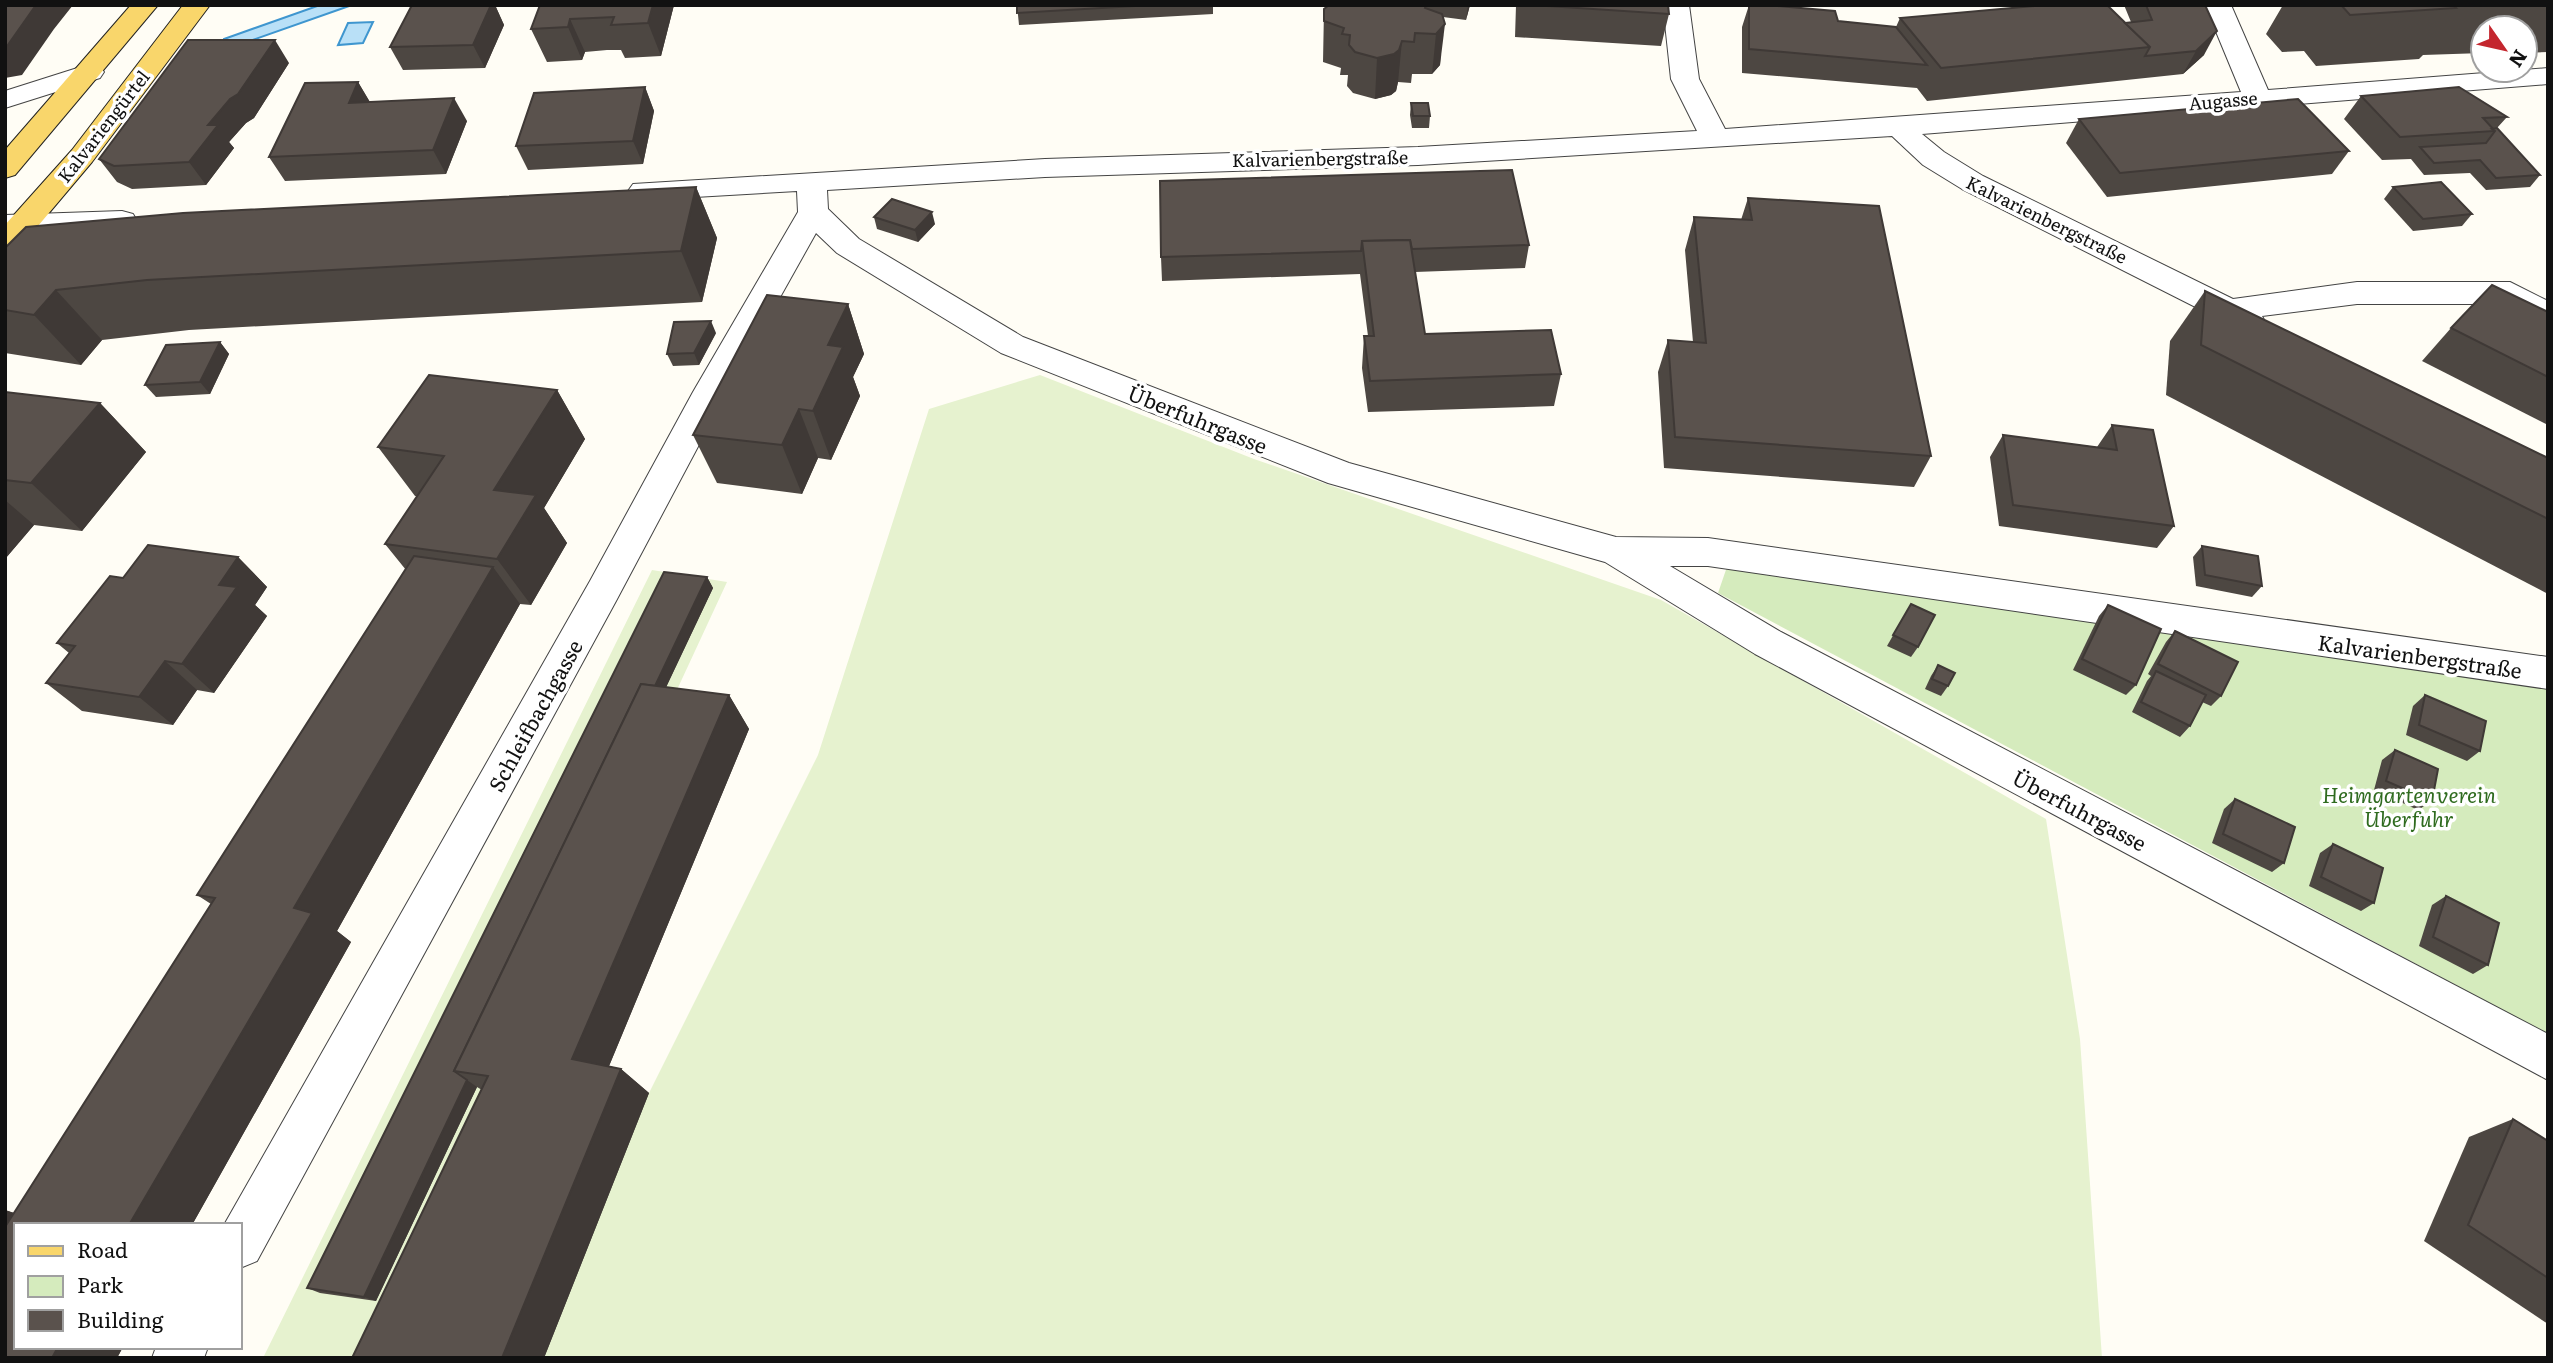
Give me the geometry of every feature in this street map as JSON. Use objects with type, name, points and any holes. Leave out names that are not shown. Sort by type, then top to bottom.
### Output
[{"type":"main road","points":[[5,169],[145,5]]},
{"type":"main road","name":"Kalvariengürtel","points":[[11,232],[82,156],[197,5]]},
{"type":"street","points":[[1676,5],[1685,79],[1715,138]]},
{"type":"street","points":[[2218,5],[2257,97]]},
{"type":"street","points":[[5,100],[90,72]]},
{"type":"street","name":"Augasse","points":[[1899,127],[2548,76]]},
{"type":"street","name":"Kalvarienbergstraße","points":[[609,193],[813,197],[1216,160],[1418,156],[1899,127],[1914,144],[1974,186],[2056,223],[2275,334]]},
{"type":"street","name":"Überfuhrgasse","points":[[813,197],[848,246],[1012,345],[1340,474],[1616,551],[1708,552],[2250,629]]},
{"type":"street","name":"Schleifbachgasse","points":[[242,1240],[603,591],[813,197]]},
{"type":"street","points":[[11,232],[155,219]]},
{"type":"street","points":[[2229,310],[2357,293],[2510,293],[2548,315]]},
{"type":"street","name":"Überfuhrgasse","points":[[1616,551],[1780,649],[2548,1058]]},
{"type":"street","name":"Kalvarienbergstraße","points":[[2250,629],[2548,673]]},
{"type":"green space","points":[[1040,375],[1254,459],[1661,600],[2046,819],[2080,1039],[2102,1358],[263,1358],[652,570],[727,582],[489,1095],[602,1083],[649,1093],[818,755],[929,409]]},
{"type":"green space","name":"Heimgartenverein Überfuhr","points":[[1728,564],[2548,688],[2548,1034],[1718,593]]},
{"type":"water","points":[[320,5],[352,5],[224,50],[224,39]]},
{"type":"water","points":[[373,22],[363,43],[338,45],[348,23]]},
{"type":"building","points":[[5,5],[36,5],[5,49]]},
{"type":"building","points":[[412,5],[491,5],[473,45],[390,47]]},
{"type":"building","points":[[540,5],[653,5],[648,23],[611,25],[614,17],[570,19],[568,27],[531,29]]},
{"type":"building","points":[[1017,5],[1152,5],[1017,13]]},
{"type":"building","points":[[1329,5],[1426,5],[1425,8],[1442,14],[1445,24],[1436,34],[1415,33],[1414,42],[1402,41],[1399,50],[1394,54],[1377,58],[1355,52],[1349,45],[1350,35],[1342,34],[1344,28],[1324,21],[1324,9]]},
{"type":"building","points":[[1532,5],[1668,5],[1669,14]]},
{"type":"building","points":[[1749,5],[1835,11],[1838,21],[1896,27],[1927,65],[1749,49]]},
{"type":"building","points":[[2046,5],[2107,5],[2150,47],[1941,68],[1900,18]]},
{"type":"building","points":[[2146,5],[2205,5],[2217,31],[2196,51],[2145,56],[2150,47],[2125,23],[2152,20]]},
{"type":"building","points":[[2341,5],[2453,5],[2456,8],[2350,15]]},
{"type":"building","points":[[188,40],[275,40],[238,94],[230,99],[208,125],[218,125],[189,162],[114,166],[99,159]]},
{"type":"building","points":[[358,82],[349,103],[454,98],[433,150],[269,157],[305,83]]},
{"type":"building","points":[[645,87],[633,141],[516,146],[534,93]]},
{"type":"building","points":[[2459,87],[2507,117],[2483,118],[2495,131],[2400,137],[2361,96]]},
{"type":"building","points":[[2298,99],[2349,151],[2120,173],[2079,119]]},
{"type":"building","points":[[1411,103],[1428,103],[1430,116],[1413,116]]},
{"type":"building","points":[[2497,128],[2540,175],[2496,178],[2480,160],[2434,163],[2420,147],[2486,143],[2495,131],[2492,129]]},
{"type":"building","points":[[1512,170],[1529,245],[1412,249],[1410,240],[1362,241],[1361,251],[1161,257],[1160,181]]},
{"type":"building","points":[[2441,182],[2472,214],[2423,219],[2393,187]]},
{"type":"building","points":[[696,187],[681,251],[147,280],[56,290],[34,315],[5,310],[5,248],[26,227],[183,213]]},
{"type":"building","points":[[1748,198],[1879,206],[1931,456],[1675,437],[1668,340],[1706,343],[1694,217],[1752,220]]},
{"type":"building","points":[[892,199],[932,212],[915,230],[874,217]]},
{"type":"building","points":[[1410,240],[1425,334],[1551,330],[1561,374],[1370,381],[1364,336],[1374,336],[1362,241]]},
{"type":"building","points":[[2492,285],[2548,312],[2548,377],[2451,328]]},
{"type":"building","points":[[2205,291],[2548,458],[2548,519],[2201,345]]},
{"type":"building","points":[[767,295],[848,304],[828,345],[843,347],[813,411],[799,409],[782,445],[693,435]]},
{"type":"building","points":[[711,321],[694,353],[667,354],[674,322]]},
{"type":"building","points":[[220,342],[200,382],[145,385],[166,345]]},
{"type":"building","points":[[429,375],[557,390],[494,490],[536,495],[497,559],[385,544],[444,456],[378,447]]},
{"type":"building","points":[[5,392],[100,403],[31,483],[5,480]]},
{"type":"building","points":[[2112,425],[2153,430],[2174,526],[2013,505],[2003,435],[2117,450]]},
{"type":"building","points":[[148,545],[238,557],[219,585],[237,587],[182,664],[165,661],[139,697],[46,683],[75,646],[57,643],[110,576],[123,578]]},
{"type":"building","points":[[2202,546],[2258,556],[2262,586],[2205,575]]},
{"type":"building","points":[[414,556],[493,567],[294,908],[312,913],[130,1223],[14,1223],[14,1349],[57,1349],[52,1358],[5,1358],[5,1227],[215,898],[197,895]]},
{"type":"building","points":[[664,572],[707,577],[655,686],[641,684],[454,1071],[467,1080],[364,1297],[307,1288]]},
{"type":"building","points":[[1911,604],[1935,615],[1918,647],[1893,635]]},
{"type":"building","points":[[2108,605],[2161,629],[2136,685],[2082,659]]},
{"type":"building","points":[[2175,631],[2238,662],[2221,696],[2158,664]]},
{"type":"building","points":[[1938,665],[1955,673],[1948,686],[1932,679]]},
{"type":"building","points":[[2156,671],[2206,695],[2190,726],[2141,702]]},
{"type":"building","points":[[641,684],[729,695],[572,1059],[621,1069],[502,1358],[352,1358],[488,1076],[454,1071]]},
{"type":"building","points":[[2425,695],[2486,721],[2480,751],[2419,725]]},
{"type":"building","points":[[2395,750],[2438,769],[2432,801],[2386,781]]},
{"type":"building","points":[[2235,799],[2295,827],[2284,863],[2223,834]]},
{"type":"building","points":[[2333,844],[2383,868],[2374,903],[2321,877]]},
{"type":"building","points":[[2446,896],[2499,923],[2488,965],[2433,937]]},
{"type":"building","points":[[2513,1119],[2548,1141],[2548,1278],[2468,1225]]}]
